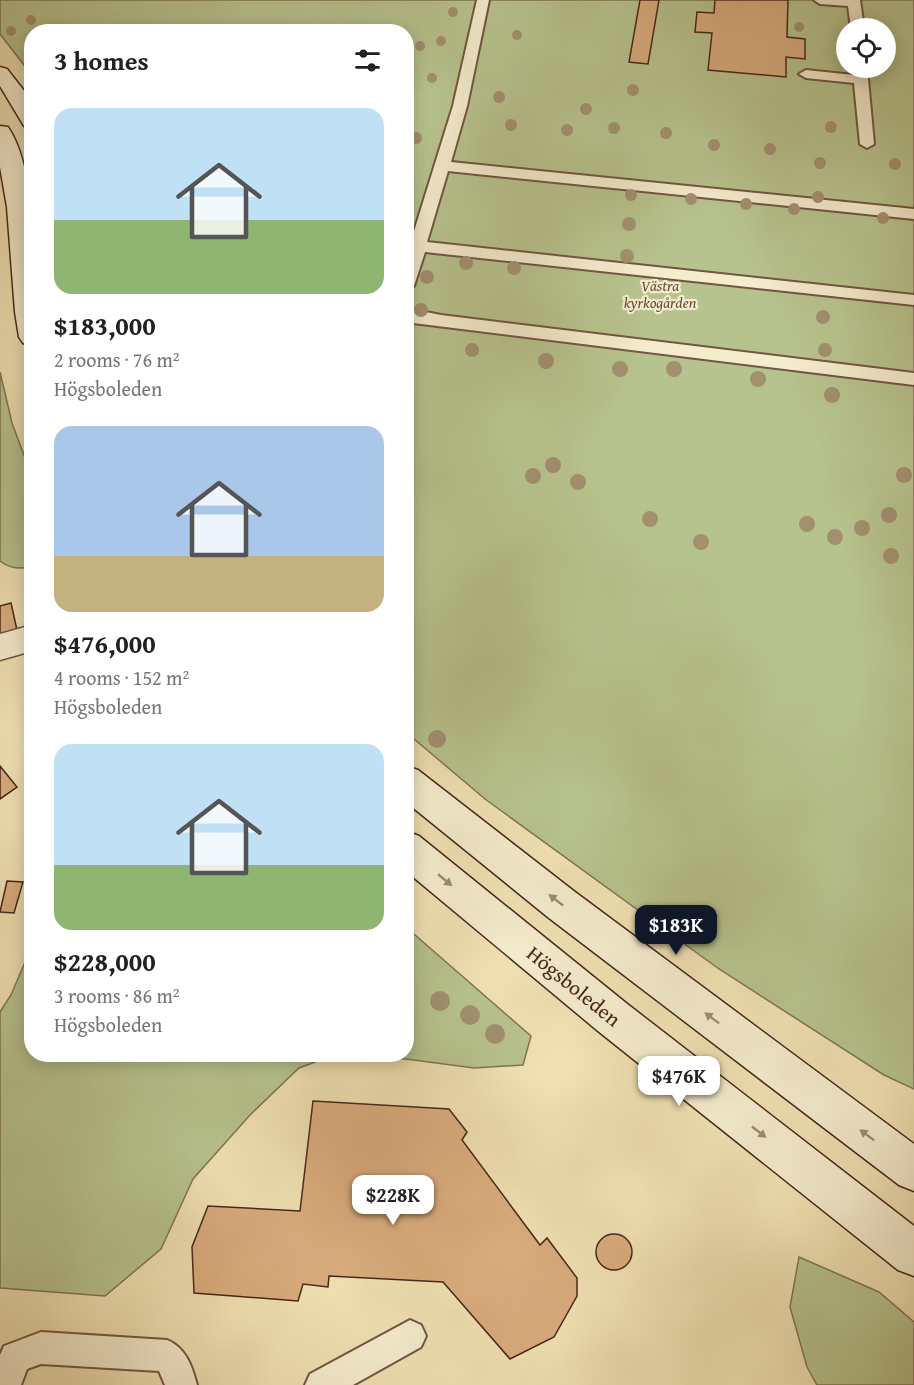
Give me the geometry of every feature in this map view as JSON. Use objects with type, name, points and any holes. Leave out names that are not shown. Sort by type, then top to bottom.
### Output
[{"type":"main road","points":[[0,73],[24,107]]},
{"type":"main road","points":[[0,132],[10,164],[24,268]]},
{"type":"main road","points":[[0,647],[24,640]]},
{"type":"main road","points":[[414,787],[562,905],[914,1170]]},
{"type":"main road","name":"Högsboleden","points":[[414,855],[612,1017],[914,1254]]},
{"type":"lane","points":[[414,261],[443,166],[483,0]]},
{"type":"lane","points":[[820,0],[855,1],[856,18]]},
{"type":"lane","points":[[806,74],[836,74]]},
{"type":"lane","points":[[860,78],[867,144]]},
{"type":"lane","points":[[443,166],[914,214]]},
{"type":"lane","points":[[419,246],[914,300]]},
{"type":"lane","points":[[414,317],[914,379]]},
{"type":"lane","points":[[321,1385],[410,1336]]},
{"type":"lane","points":[[6,1385],[15,1357],[41,1348],[167,1356],[178,1372],[181,1385]]},
{"type":"green space","name":"Västra kyrkogården","points":[[0,0],[914,0],[914,1089],[884,1075],[719,969],[485,799],[414,739],[414,24],[24,24],[24,65],[0,34]]},
{"type":"green space","points":[[0,372],[12,423],[24,455],[24,568],[11,567],[0,561]]},
{"type":"green space","points":[[414,934],[531,1036],[523,1065],[474,1068],[414,1060]]},
{"type":"green space","points":[[24,964],[24,1062],[315,1062],[299,1068],[250,1115],[193,1179],[161,1249],[105,1296],[0,1288],[0,1012],[11,995]]},
{"type":"green space","points":[[799,1257],[879,1292],[914,1322],[914,1385],[817,1385],[807,1367],[790,1307]]},
{"type":"building","points":[[640,0],[659,0],[648,64],[629,62]]},
{"type":"building","points":[[715,0],[788,0],[787,37],[805,39],[805,59],[786,57],[786,77],[708,70],[712,33],[695,32],[697,12],[714,13]]},
{"type":"building","points":[[11,603],[17,630],[0,635],[0,606]]},
{"type":"building","points":[[0,766],[17,787],[0,799]]},
{"type":"building","points":[[7,881],[23,882],[14,913],[0,912]]},
{"type":"building","points":[[313,1101],[449,1109],[467,1132],[462,1140],[540,1245],[547,1238],[577,1278],[577,1296],[554,1337],[510,1359],[443,1282],[329,1276],[328,1287],[303,1284],[298,1301],[194,1293],[192,1247],[208,1206],[300,1211]]},
{"type":"building","points":[[614,1234],[627,1239],[632,1252],[627,1265],[614,1270],[601,1265],[596,1252],[601,1239]]}]
